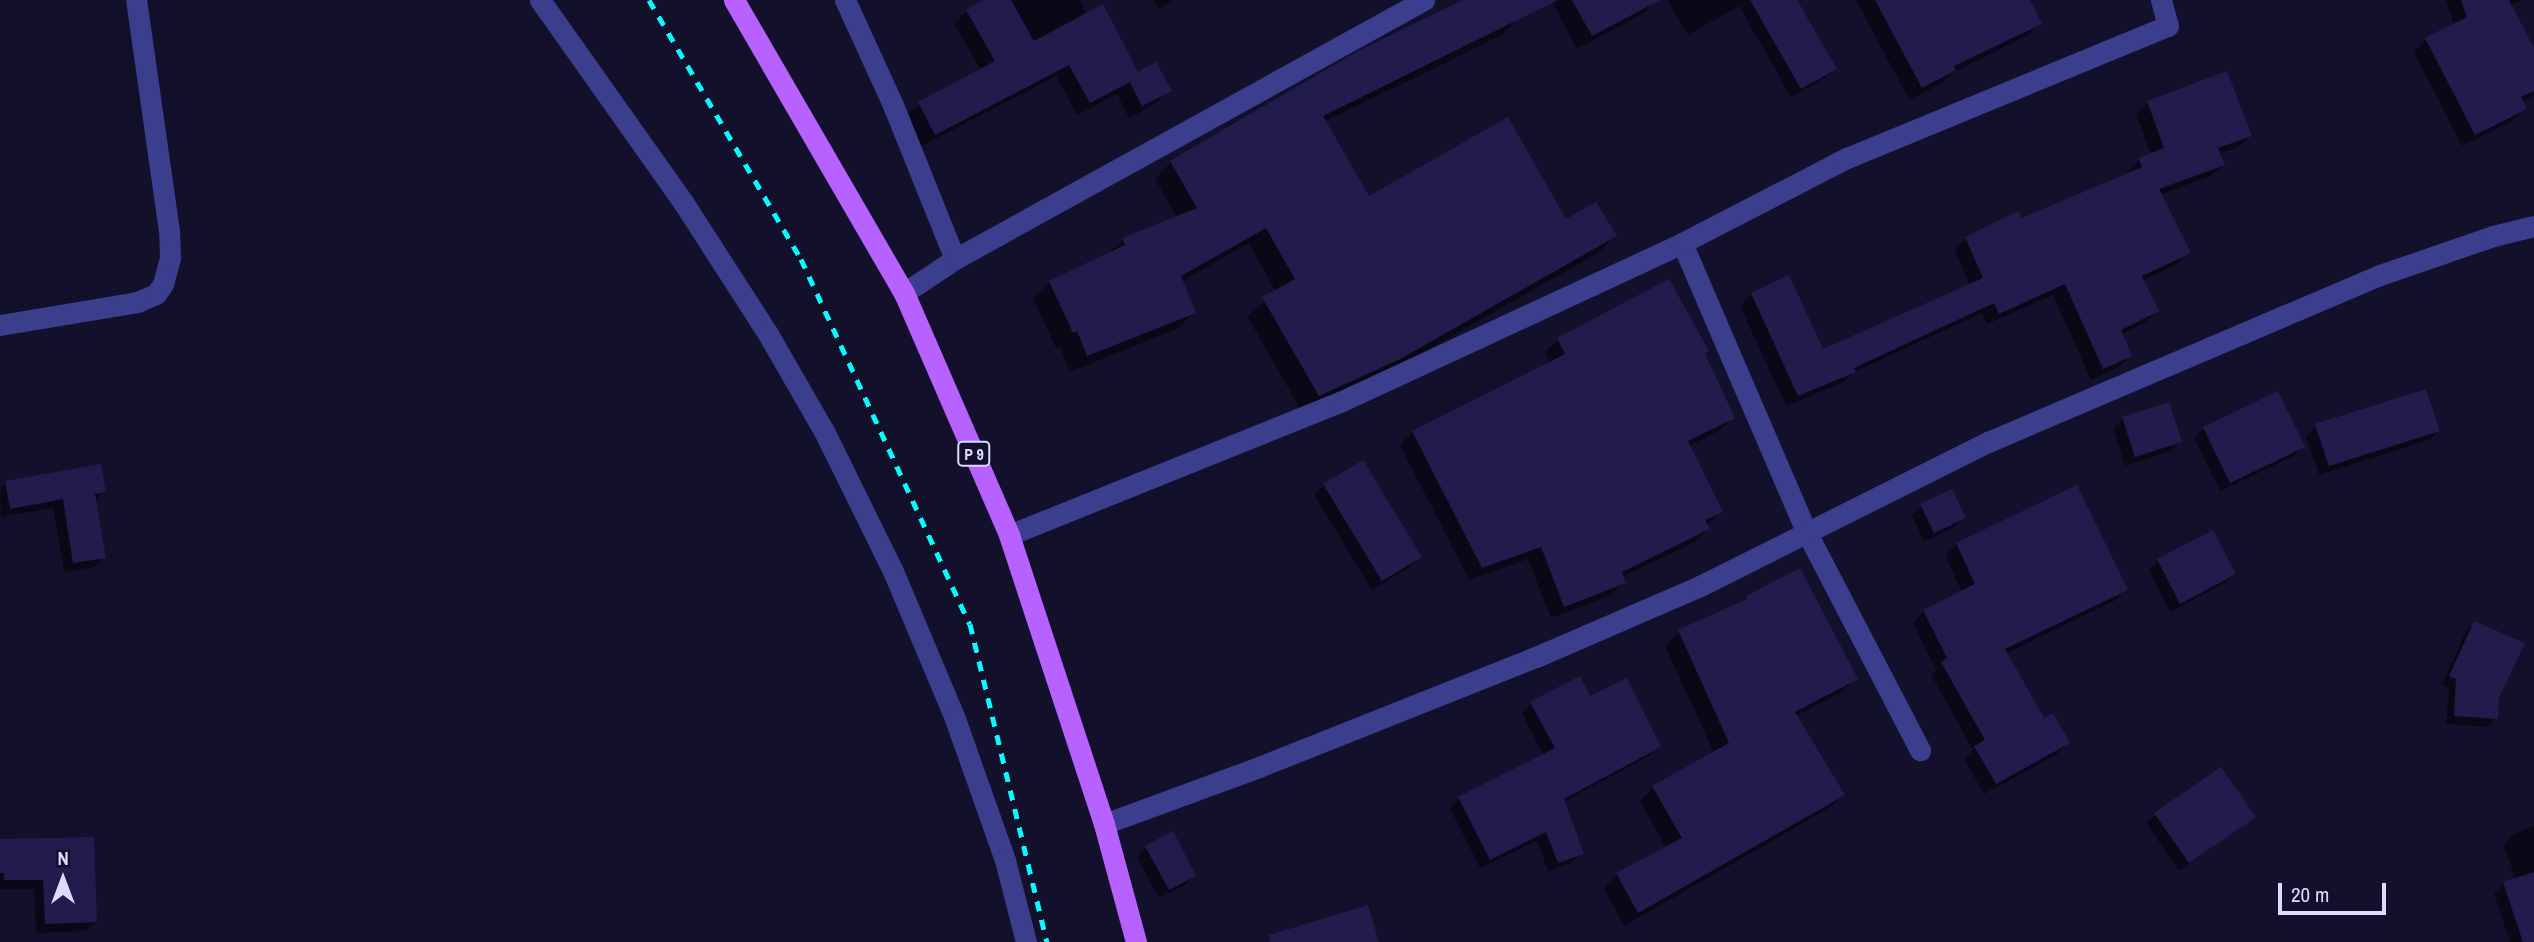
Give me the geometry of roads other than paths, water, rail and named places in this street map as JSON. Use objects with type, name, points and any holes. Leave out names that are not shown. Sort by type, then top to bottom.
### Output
[{"type":"main road","name":"P 9","points":[[734,0],[904,293],[1009,535],[1104,824],[1136,942]]},
{"type":"street","points":[[0,326],[137,302],[156,294],[163,284],[170,257],[169,232],[136,0]]},
{"type":"street","points":[[540,0],[683,202],[768,334],[825,433],[893,570],[954,716],[1005,860],[1026,942]]},
{"type":"street","points":[[845,0],[893,105],[956,259]]},
{"type":"street","points":[[904,293],[956,259],[1424,0]]},
{"type":"street","points":[[1009,535],[1340,402],[1682,243],[1847,158],[2168,26],[2161,0]]},
{"type":"street","points":[[1104,824],[1259,767],[1536,657],[1700,586],[1988,442],[2376,276],[2493,236],[2534,226]]},
{"type":"street","points":[[1682,243],[1807,533],[1920,750]]},
{"type":"railway","points":[[649,0],[801,259],[970,624],[1047,942]]}]
